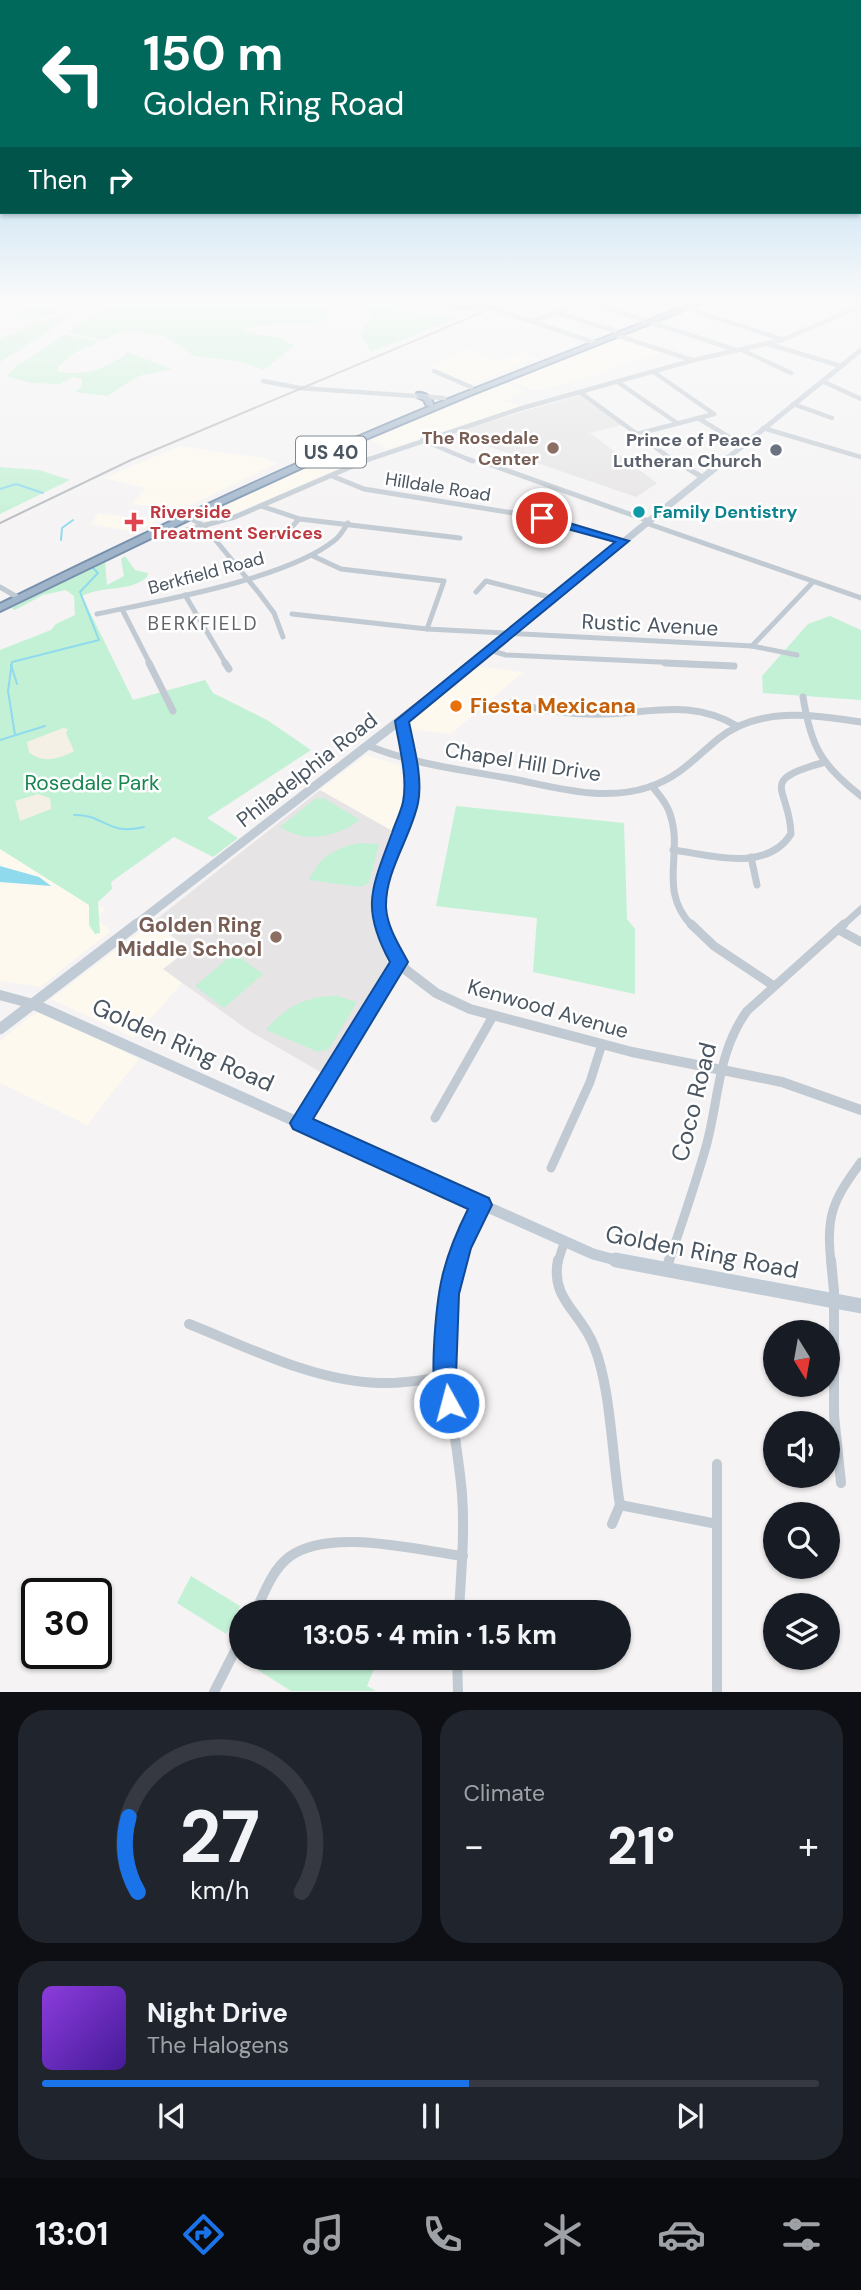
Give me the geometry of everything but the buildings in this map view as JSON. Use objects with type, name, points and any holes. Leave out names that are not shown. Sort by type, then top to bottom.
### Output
[{"type":"highway","name":"US 40","points":[[0,601],[16,596],[185,515],[430,404],[490,380]]},
{"type":"highway","name":"US 40","points":[[185,515],[500,380]]},
{"type":"highway","points":[[420,395],[430,404]]},
{"type":"highway","name":"US 40","points":[[0,608],[16,596]]},
{"type":"main road","name":"Philadelphia Road","points":[[0,1029],[402,721],[822,381]]},
{"type":"main road","name":"Golden Ring Road","points":[[33,1004],[564,1243],[621,1262],[861,1306]]},
{"type":"street","points":[[455,380],[471,387]]},
{"type":"street","points":[[172,534],[261,506],[422,440],[630,380]]},
{"type":"street","points":[[637,433],[714,414],[665,380]]},
{"type":"street","points":[[263,381],[300,388],[444,398]]},
{"type":"street","points":[[822,381],[861,399]]},
{"type":"street","points":[[619,383],[677,423]]},
{"type":"street","points":[[855,396],[861,391]]},
{"type":"street","points":[[581,393],[691,472],[702,477]]},
{"type":"street","points":[[793,404],[832,418]]},
{"type":"street","points":[[698,418],[742,444]]},
{"type":"street","points":[[763,428],[861,457]]},
{"type":"street","points":[[422,440],[473,461]]},
{"type":"street","points":[[483,462],[861,598]]},
{"type":"street","name":"Hilldale Road","points":[[332,475],[364,489],[532,516],[623,541]]},
{"type":"street","points":[[261,506],[298,520],[348,523],[460,538]]},
{"type":"street","points":[[185,515],[204,526],[246,578],[274,613],[283,637]]},
{"type":"street","points":[[271,537],[290,529],[298,520]]},
{"type":"street","name":"Berkfield Road","points":[[97,614],[184,595],[313,556],[338,540],[345,533],[348,523]]},
{"type":"street","points":[[313,556],[341,569],[444,581],[427,629]]},
{"type":"street","points":[[476,592],[486,581],[553,598]]},
{"type":"street","points":[[751,646],[813,582]]},
{"type":"street","points":[[0,587],[16,596]]},
{"type":"street","points":[[184,595],[229,668]]},
{"type":"street","points":[[122,609],[173,711]]},
{"type":"street","name":"Rustic Avenue","points":[[292,614],[427,629],[751,646],[797,655]]},
{"type":"street","points":[[489,650],[519,655],[734,666]]},
{"type":"street","points":[[803,697],[813,747],[822,763],[861,796]]},
{"type":"street","points":[[512,702],[532,708],[600,714],[671,708],[702,709],[716,713],[737,726]]},
{"type":"street","name":"Chapel Hill Drive","points":[[369,746],[391,756],[409,760],[587,792],[627,792],[652,786],[684,770],[718,738],[737,726],[772,717],[861,722]]},
{"type":"street","name":"Kenwood Avenue","points":[[402,721],[409,760],[411,802],[382,883],[378,907],[385,938],[399,962],[421,983],[448,1000],[493,1016],[820,1094],[861,1110]]},
{"type":"street","points":[[673,850],[751,857],[773,853],[790,840],[792,826],[780,795],[781,783],[792,771],[822,763]]},
{"type":"street","points":[[652,786],[666,804],[671,816],[673,895],[683,916],[697,931],[774,986]]},
{"type":"street","points":[[751,857],[757,885]]},
{"type":"street","name":"Coco Road","points":[[666,1271],[706,1144],[725,1049],[734,1027],[774,986],[861,909]]},
{"type":"street","points":[[839,930],[861,942]]},
{"type":"street","points":[[300,1123],[399,962]]},
{"type":"street","name":"Golden Ring Road","points":[[0,995],[33,1004]]},
{"type":"street","points":[[435,1118],[493,1016]]},
{"type":"street","points":[[551,1168],[590,1082],[602,1044]]},
{"type":"street","points":[[841,1483],[832,1419],[834,1301],[830,1213],[841,1189],[861,1162]]},
{"type":"street","points":[[459,1600],[463,1556],[462,1498],[444,1377],[448,1294],[461,1246],[481,1205]]},
{"type":"street","points":[[564,1243],[556,1262],[555,1281],[560,1293],[587,1331],[596,1354],[620,1505],[612,1524]]},
{"type":"street","points":[[189,1324],[340,1378],[390,1383],[444,1377]]},
{"type":"street","points":[[717,1464],[717,1692]]},
{"type":"street","points":[[620,1505],[717,1524]]},
{"type":"street","points":[[262,1600],[282,1564],[297,1551],[313,1545],[346,1543],[463,1556]]},
{"type":"street","points":[[214,1692],[229,1663]]},
{"type":"street","points":[[457,1670],[458,1692]]},
{"type":"shaded area","points":[[459,380],[482,380],[469,385]]},
{"type":"shaded area","points":[[509,380],[576,380],[535,391]]},
{"type":"shaded area","points":[[503,382],[524,392],[504,401],[522,406],[387,449],[368,439]]},
{"type":"shaded area","name":"The Rosedale Center","points":[[580,395],[622,425],[590,433],[657,483],[636,497],[450,433]]},
{"type":"shaded area","points":[[353,445],[368,456],[233,514],[208,522],[199,518],[239,496]]},
{"type":"shaded area","points":[[180,446],[263,458],[278,463],[178,511],[132,504],[146,488],[103,478]]},
{"type":"shaded area","points":[[98,513],[156,521],[134,532],[91,524]]},
{"type":"shaded area","points":[[474,666],[523,672],[451,734],[408,729],[409,719]]},
{"type":"shaded area","points":[[366,755],[399,765],[403,796],[394,832],[320,790]]},
{"type":"shaded area","name":"Golden Ring Middle School","points":[[320,790],[394,832],[374,903],[376,926],[389,965],[322,1073],[248,1030],[163,969],[189,949],[153,922]]},
{"type":"shaded area","points":[[0,845],[105,909],[96,919],[111,931],[40,987],[0,981]]},
{"type":"shaded area","points":[[153,922],[189,949],[164,969],[182,983],[134,1038],[51,999]]},
{"type":"shaded area","points":[[45,1013],[139,1059],[87,1125],[0,1083],[0,1041],[29,1017]]},
{"type":"green space","points":[[20,380],[68,380],[60,384]]},
{"type":"green space","points":[[82,380],[133,380],[107,396],[75,392],[82,386]]},
{"type":"green space","points":[[0,467],[39,470],[70,480],[0,514]]},
{"type":"green space","name":"Rosedale Park","points":[[125,556],[135,570],[148,573],[147,577],[132,585],[82,596],[133,700],[205,680],[213,693],[267,720],[311,750],[207,818],[238,838],[213,857],[174,837],[111,882],[112,889],[98,902],[100,933],[95,934],[89,925],[89,905],[0,849],[0,650],[51,630],[56,624],[75,615],[74,596],[66,590],[43,595],[15,610],[11,608],[105,562],[107,585],[124,576],[121,559]]},
{"type":"green space","points":[[830,616],[861,630],[861,700],[763,693],[762,676],[808,624]]},
{"type":"green space","points":[[324,798],[360,820],[341,831],[311,837],[280,827],[315,799]]},
{"type":"green space","points":[[456,806],[624,823],[627,919],[635,929],[635,994],[533,972],[537,918],[436,906]]},
{"type":"green space","points":[[359,843],[379,844],[369,883],[360,887],[309,880],[318,865],[329,855]]},
{"type":"green space","points":[[234,953],[263,974],[224,1008],[195,986]]},
{"type":"green space","points":[[326,996],[357,1002],[329,1049],[318,1052],[266,1030],[297,1004]]},
{"type":"green space","points":[[191,1576],[230,1600],[229,1628],[226,1634],[177,1603]]},
{"type":"green space","points":[[258,1670],[374,1670],[367,1686],[376,1691],[291,1691]]},
{"type":"sand","points":[[63,728],[68,729],[66,733],[74,751],[51,759],[40,758],[29,752],[27,742]]},
{"type":"sand","points":[[38,794],[50,798],[51,809],[20,821],[15,801]]},
{"type":"water","points":[[0,866],[39,877],[51,886],[0,882]]},
{"type":"waterway","points":[[0,489],[16,484],[43,493]]},
{"type":"waterway","points":[[61,540],[62,528],[73,520]]},
{"type":"waterway","points":[[11,666],[12,662],[99,640],[80,592],[98,573],[92,567]]},
{"type":"waterway","points":[[11,666],[17,684]]},
{"type":"waterway","points":[[11,666],[8,691],[15,735]]},
{"type":"waterway","points":[[0,740],[45,726]]},
{"type":"waterway","points":[[74,815],[92,818],[122,829],[144,827]]},
{"type":"railway","points":[[0,523],[131,460],[321,380]]},
{"type":"place","name":"The Rosedale Center","points":[[553,448]]},
{"type":"place","name":"Prince of Peace Lutheran Church","points":[[776,450]]},
{"type":"place","name":"Family Dentistry","points":[[639,512]]},
{"type":"place","name":"Riverside Treatment Services","points":[[134,522]]},
{"type":"place","name":"Fiesta Mexicana","points":[[456,706]]},
{"type":"place","name":"Golden Ring Middle School","points":[[276,937]]},
{"type":"district","name":"BERKFIELD","points":[[203,623]]},
{"type":"route","points":[[449,1403],[444,1377],[445,1312],[461,1246],[481,1205],[300,1123],[399,962],[385,938],[378,907],[382,883],[411,802],[410,766],[402,721],[623,541],[542,518]]}]
